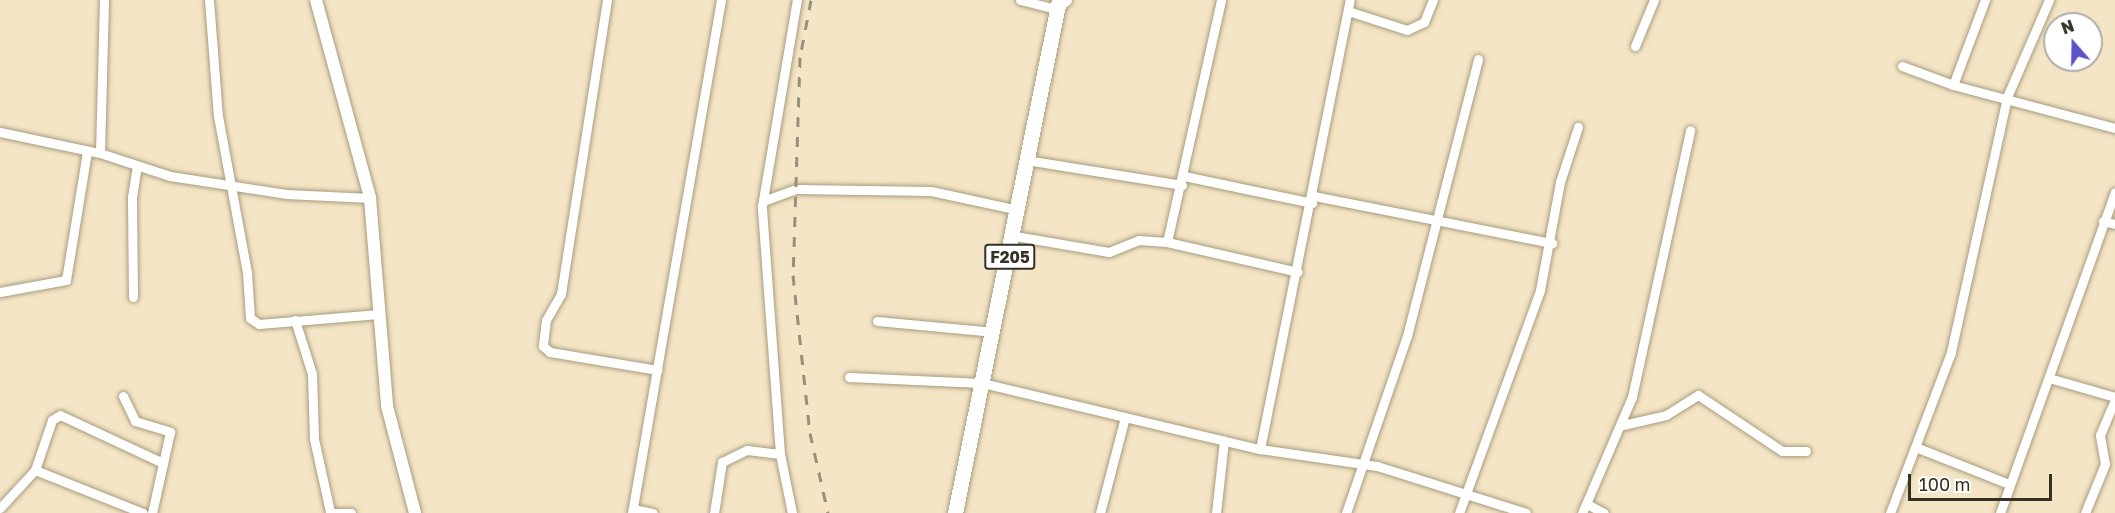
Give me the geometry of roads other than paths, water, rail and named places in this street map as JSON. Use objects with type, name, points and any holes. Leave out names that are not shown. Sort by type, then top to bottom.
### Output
[{"type":"main road","name":"F205","points":[[955,513],[1015,236],[1026,160],[1061,3]]},
{"type":"street","points":[[100,153],[104,0]]},
{"type":"street","points":[[209,0],[230,186],[247,272],[247,312],[259,324],[379,314]]},
{"type":"street","points":[[316,0],[370,198],[387,406],[415,513]]},
{"type":"street","points":[[607,0],[561,294],[546,320],[543,346],[550,352],[658,370]]},
{"type":"street","points":[[653,513],[633,511],[721,0]]},
{"type":"street","points":[[792,513],[780,454],[763,201],[797,0]]},
{"type":"street","points":[[1020,0],[1061,3]]},
{"type":"street","points":[[1167,242],[1183,180],[1221,0]]},
{"type":"street","points":[[1260,449],[1313,199],[1350,0]]},
{"type":"street","points":[[1348,11],[1407,30],[1424,22],[1433,0]]},
{"type":"street","points":[[1635,46],[1654,0]]},
{"type":"street","points":[[1953,85],[1985,0]]},
{"type":"street","points":[[1890,513],[1918,448],[1958,322],[2007,97],[2049,0]]},
{"type":"street","points":[[1347,513],[1366,466],[1478,59]]},
{"type":"street","points":[[1902,66],[1953,85],[2007,97],[2115,128]]},
{"type":"street","points":[[1459,513],[1462,493],[1484,451],[1552,243],[1560,182],[1578,128]]},
{"type":"street","points":[[1604,513],[1585,509],[1623,425],[1648,334],[1690,130]]},
{"type":"street","points":[[0,132],[100,153],[137,166],[230,186],[370,198]]},
{"type":"street","points":[[0,291],[66,280],[87,152]]},
{"type":"street","points":[[1026,160],[1183,180],[1436,218],[1552,243]]},
{"type":"street","points":[[133,297],[132,197],[137,166]]},
{"type":"street","points":[[763,201],[796,189],[931,191],[1018,210]]},
{"type":"street","points":[[2000,513],[2115,192]]},
{"type":"street","points":[[2103,221],[2115,224]]},
{"type":"street","points":[[1015,236],[1109,252],[1139,240],[1167,242],[1298,272]]},
{"type":"street","points":[[296,320],[312,374],[314,439],[330,512],[351,513]]},
{"type":"street","points":[[877,321],[993,332]]},
{"type":"street","points":[[849,376],[982,383],[1260,449],[1366,466],[1527,513]]},
{"type":"street","points":[[2049,378],[2115,398],[2100,435],[2105,464],[2085,513]]},
{"type":"street","points":[[1623,425],[1666,416],[1698,395],[1782,451],[1806,451]]},
{"type":"street","points":[[123,396],[135,421],[170,432],[152,513]]},
{"type":"street","points":[[0,508],[35,470],[52,420],[60,415],[163,463]]},
{"type":"street","points":[[1100,513],[1125,417]]},
{"type":"street","points":[[1216,513],[1224,440]]},
{"type":"street","points":[[1918,448],[2009,484]]},
{"type":"street","points":[[714,513],[722,462],[747,450],[780,454]]},
{"type":"street","points":[[35,470],[143,513]]},
{"type":"railway","points":[[811,0],[800,57],[793,275],[810,433],[828,513]]}]
